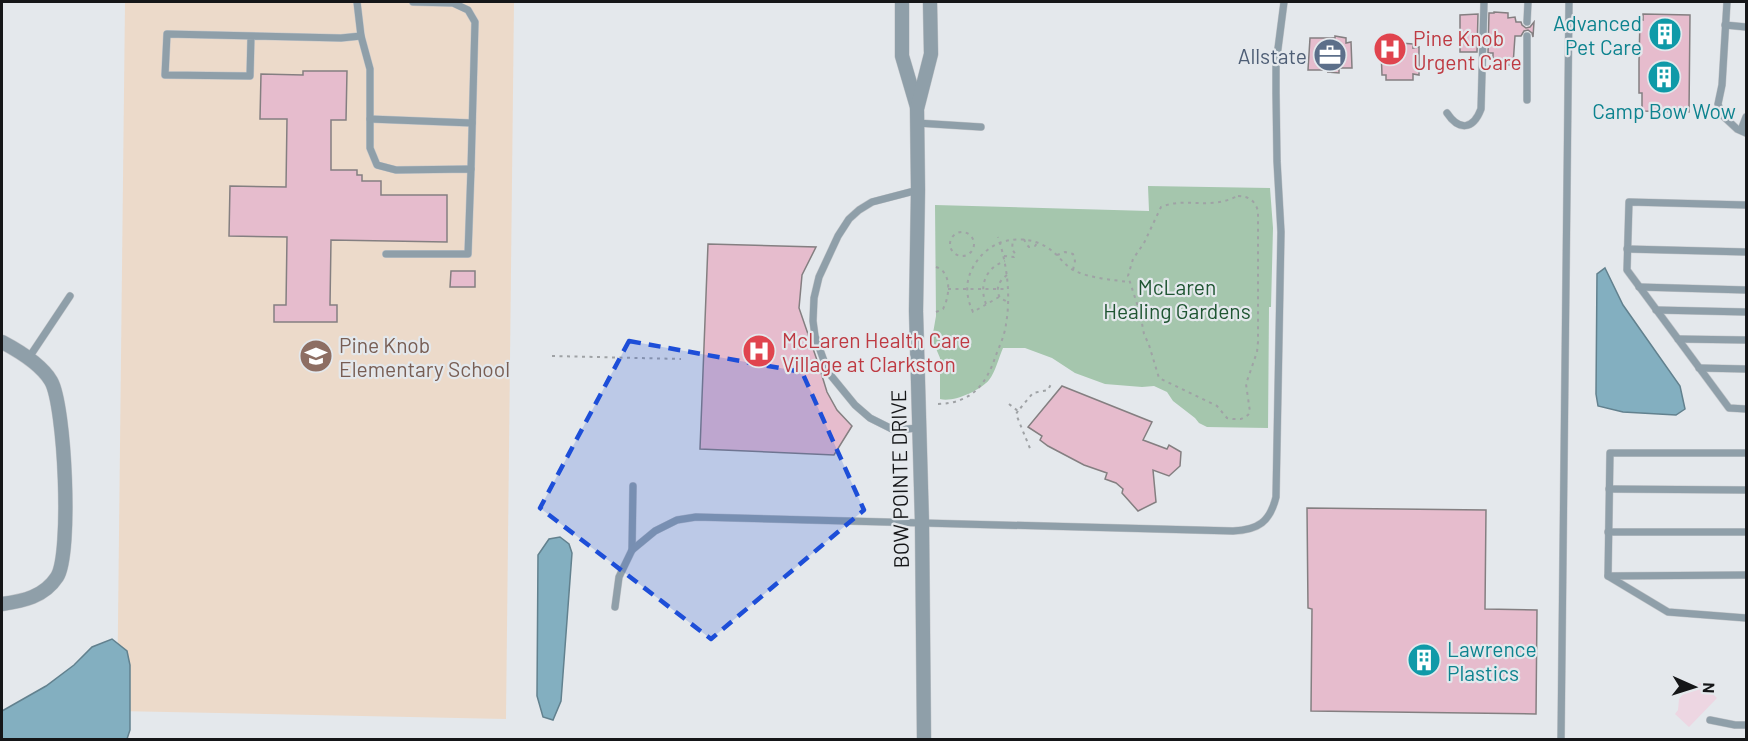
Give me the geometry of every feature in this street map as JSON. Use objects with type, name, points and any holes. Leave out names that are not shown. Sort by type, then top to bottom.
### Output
[{"type":"street","name":"BOW POINTE DRIVE","points":[[902,2],[902,56],[917,116],[916,311],[922,523],[924,740]]},
{"type":"street","name":"BOW POINTE DRIVE","points":[[917,116],[931,54],[930,2]]},
{"type":"street","points":[[2,342],[40,367],[55,387],[60,413],[66,508],[63,559],[58,576],[44,591],[32,598],[2,604]]},
{"type":"lane","points":[[357,2],[361,36],[370,69],[370,148],[378,165],[396,170],[471,169]]},
{"type":"lane","points":[[386,254],[468,254],[475,22],[468,10],[453,3],[413,2]]},
{"type":"lane","points":[[615,607],[619,577],[632,550],[655,531],[677,520],[696,517],[1233,531],[1257,527],[1266,520],[1273,509],[1276,497],[1281,232],[1277,161],[1276,64],[1284,2]]},
{"type":"lane","points":[[1447,113],[1453,122],[1459,125],[1473,123],[1478,118],[1484,2]]},
{"type":"lane","points":[[1527,22],[1528,2]]},
{"type":"lane","points":[[1561,740],[1569,2]]},
{"type":"lane","points":[[1727,2],[1722,85],[1718,104],[1722,115],[1744,131],[1746,117]]},
{"type":"lane","points":[[1725,25],[1746,27]]},
{"type":"lane","points":[[251,36],[250,76],[165,75],[167,34],[341,38],[361,36]]},
{"type":"lane","points":[[1527,36],[1527,100]]},
{"type":"lane","points":[[917,116],[981,127]]},
{"type":"lane","points":[[370,119],[472,123]]},
{"type":"lane","points":[[918,190],[872,202],[849,219],[838,236],[819,277],[814,298],[813,321],[815,336],[828,372],[855,405],[870,418],[894,430],[920,428]]},
{"type":"lane","points":[[1746,205],[1629,202],[1627,249],[1627,270],[1656,310],[1729,408],[1746,409]]},
{"type":"lane","points":[[1627,249],[1746,252]]},
{"type":"lane","points":[[1639,287],[1746,290]]},
{"type":"lane","points":[[28,359],[70,296]]},
{"type":"lane","points":[[1656,310],[1746,312]]},
{"type":"lane","points":[[1678,339],[1746,340]]},
{"type":"lane","points":[[1700,368],[1746,369]]},
{"type":"lane","points":[[1608,576],[1610,453],[1746,453]]},
{"type":"lane","points":[[632,550],[633,486]]},
{"type":"lane","points":[[1609,489],[1746,490]]},
{"type":"lane","points":[[1608,532],[1746,532]]},
{"type":"lane","points":[[1608,576],[1746,575]]},
{"type":"lane","points":[[1608,576],[1668,612],[1746,618]]},
{"type":"lane","points":[[1710,720],[1735,726],[1746,725]]},
{"type":"path","points":[[1302,2],[1316,2]]},
{"type":"path","points":[[1239,196],[1245,196],[1256,205],[1258,342],[1246,384],[1250,412],[1248,415],[1241,418],[1227,418],[1216,406],[1159,378],[1129,282],[1128,276],[1133,259],[1144,243],[1161,207],[1181,203],[1218,203],[1239,196]]},
{"type":"path","points":[[966,232],[972,238],[974,246],[967,255],[959,256],[950,248],[950,240],[955,234],[966,232]]},
{"type":"path","points":[[938,404],[961,401],[979,390],[1002,339],[1006,324],[1008,289],[1005,261],[998,237]]},
{"type":"path","points":[[1004,256],[1014,257],[1016,255],[1012,248],[1013,239]]},
{"type":"path","points":[[999,297],[973,312],[967,289],[970,271],[986,251],[1013,239],[1038,242],[1073,270],[1083,274],[1129,282]]},
{"type":"path","points":[[1024,239],[1029,247],[1035,246],[1038,242]]},
{"type":"path","points":[[1057,255],[1065,252],[1072,254],[1075,261],[1073,270]]},
{"type":"path","points":[[986,305],[982,289],[983,282],[990,270],[1005,261]]},
{"type":"path","points":[[936,267],[944,271],[948,289],[943,309],[936,312]]},
{"type":"path","points":[[999,297],[998,289],[1001,280],[1007,275]]},
{"type":"path","points":[[948,289],[1008,289]]},
{"type":"path","points":[[999,297],[1008,302]]},
{"type":"path","points":[[552,356],[681,359]]},
{"type":"path","points":[[1031,451],[1016,414],[1033,393],[1048,390],[1052,382]]},
{"type":"path","points":[[1009,404],[1018,411]]},
{"type":"highlighted area","points":[[629,341],[802,372],[864,510],[711,639],[540,508]]},
{"type":"shaded area","name":"Pine Knob Elementary School","points":[[125,2],[514,2],[506,719],[117,711]]},
{"type":"shaded area","points":[[1701,683],[1717,698],[1689,727],[1675,714],[1678,710],[1679,699],[1690,686]]},
{"type":"green space","name":"McLaren Healing Gardens","points":[[1148,186],[1270,188],[1273,228],[1271,307],[1269,307],[1268,428],[1207,427],[1173,401],[1167,392],[1154,386],[1105,384],[1075,373],[1052,358],[1025,348],[1003,348],[993,373],[985,384],[959,397],[940,399],[940,358],[932,339],[936,316],[935,205],[1149,211]]},
{"type":"water","points":[[1605,268],[1623,305],[1680,386],[1685,409],[1676,415],[1623,412],[1598,406],[1596,394],[1597,274]]},
{"type":"water","points":[[560,537],[569,544],[572,553],[561,701],[553,720],[543,717],[537,696],[538,555],[549,539]]},
{"type":"water","points":[[112,639],[127,651],[130,665],[130,730],[127,739],[2,739],[2,711],[46,686],[74,665],[92,647]]},
{"type":"building","points":[[1489,13],[1508,13],[1508,18],[1515,17],[1516,22],[1521,22],[1526,28],[1534,22],[1533,37],[1528,30],[1524,31],[1521,36],[1515,36],[1513,65],[1505,65],[1505,69],[1493,68],[1493,53],[1488,53]]},
{"type":"building","points":[[1478,14],[1477,52],[1460,52],[1460,15]]},
{"type":"building","points":[[1643,14],[1690,15],[1689,112],[1642,111],[1642,93],[1639,93],[1639,62],[1640,19],[1643,20]]},
{"type":"building","name":"Allstate","points":[[1335,36],[1346,38],[1346,43],[1351,42],[1352,68],[1339,68],[1339,73],[1328,72],[1329,70],[1308,70],[1310,38],[1335,38]]},
{"type":"building","points":[[1386,42],[1413,44],[1413,48],[1419,47],[1419,75],[1413,74],[1413,80],[1386,80],[1386,75],[1382,75],[1381,49],[1386,49]]},
{"type":"building","points":[[303,71],[347,71],[346,120],[331,120],[331,170],[357,170],[357,175],[362,175],[362,181],[381,181],[381,195],[447,195],[447,242],[331,240],[330,305],[337,305],[337,322],[274,322],[274,305],[286,305],[287,237],[229,236],[230,186],[286,187],[287,119],[260,119],[261,74],[303,75]]},
{"type":"building","name":"McLaren Health Care Village at Clarkston","points":[[708,244],[816,247],[802,275],[799,308],[827,392],[837,410],[852,426],[834,455],[700,449]]},
{"type":"building","points":[[451,271],[475,271],[475,287],[450,287]]},
{"type":"building","points":[[1062,386],[1152,422],[1143,440],[1167,449],[1169,445],[1181,452],[1180,466],[1169,476],[1153,470],[1156,502],[1138,511],[1122,493],[1123,489],[1116,483],[1105,479],[1107,473],[1084,465],[1048,446],[1040,440],[1042,436],[1028,427]]},
{"type":"building","name":"Lawrence Plastics","points":[[1307,508],[1486,510],[1485,609],[1537,610],[1536,714],[1311,711],[1312,609],[1308,608]]},
{"type":"place","name":"Advanced Pet Care","points":[[1665,34]]},
{"type":"place","name":"Pine Knob Urgent Care","points":[[1390,49]]},
{"type":"place","name":"Allstate","points":[[1330,55]]},
{"type":"place","name":"Camp Bow Wow","points":[[1664,77]]},
{"type":"place","name":"McLaren Health Care Village at Clarkston","points":[[759,351]]},
{"type":"place","name":"Pine Knob Elementary School","points":[[316,356]]},
{"type":"place","name":"Lawrence Plastics","points":[[1424,660]]}]
